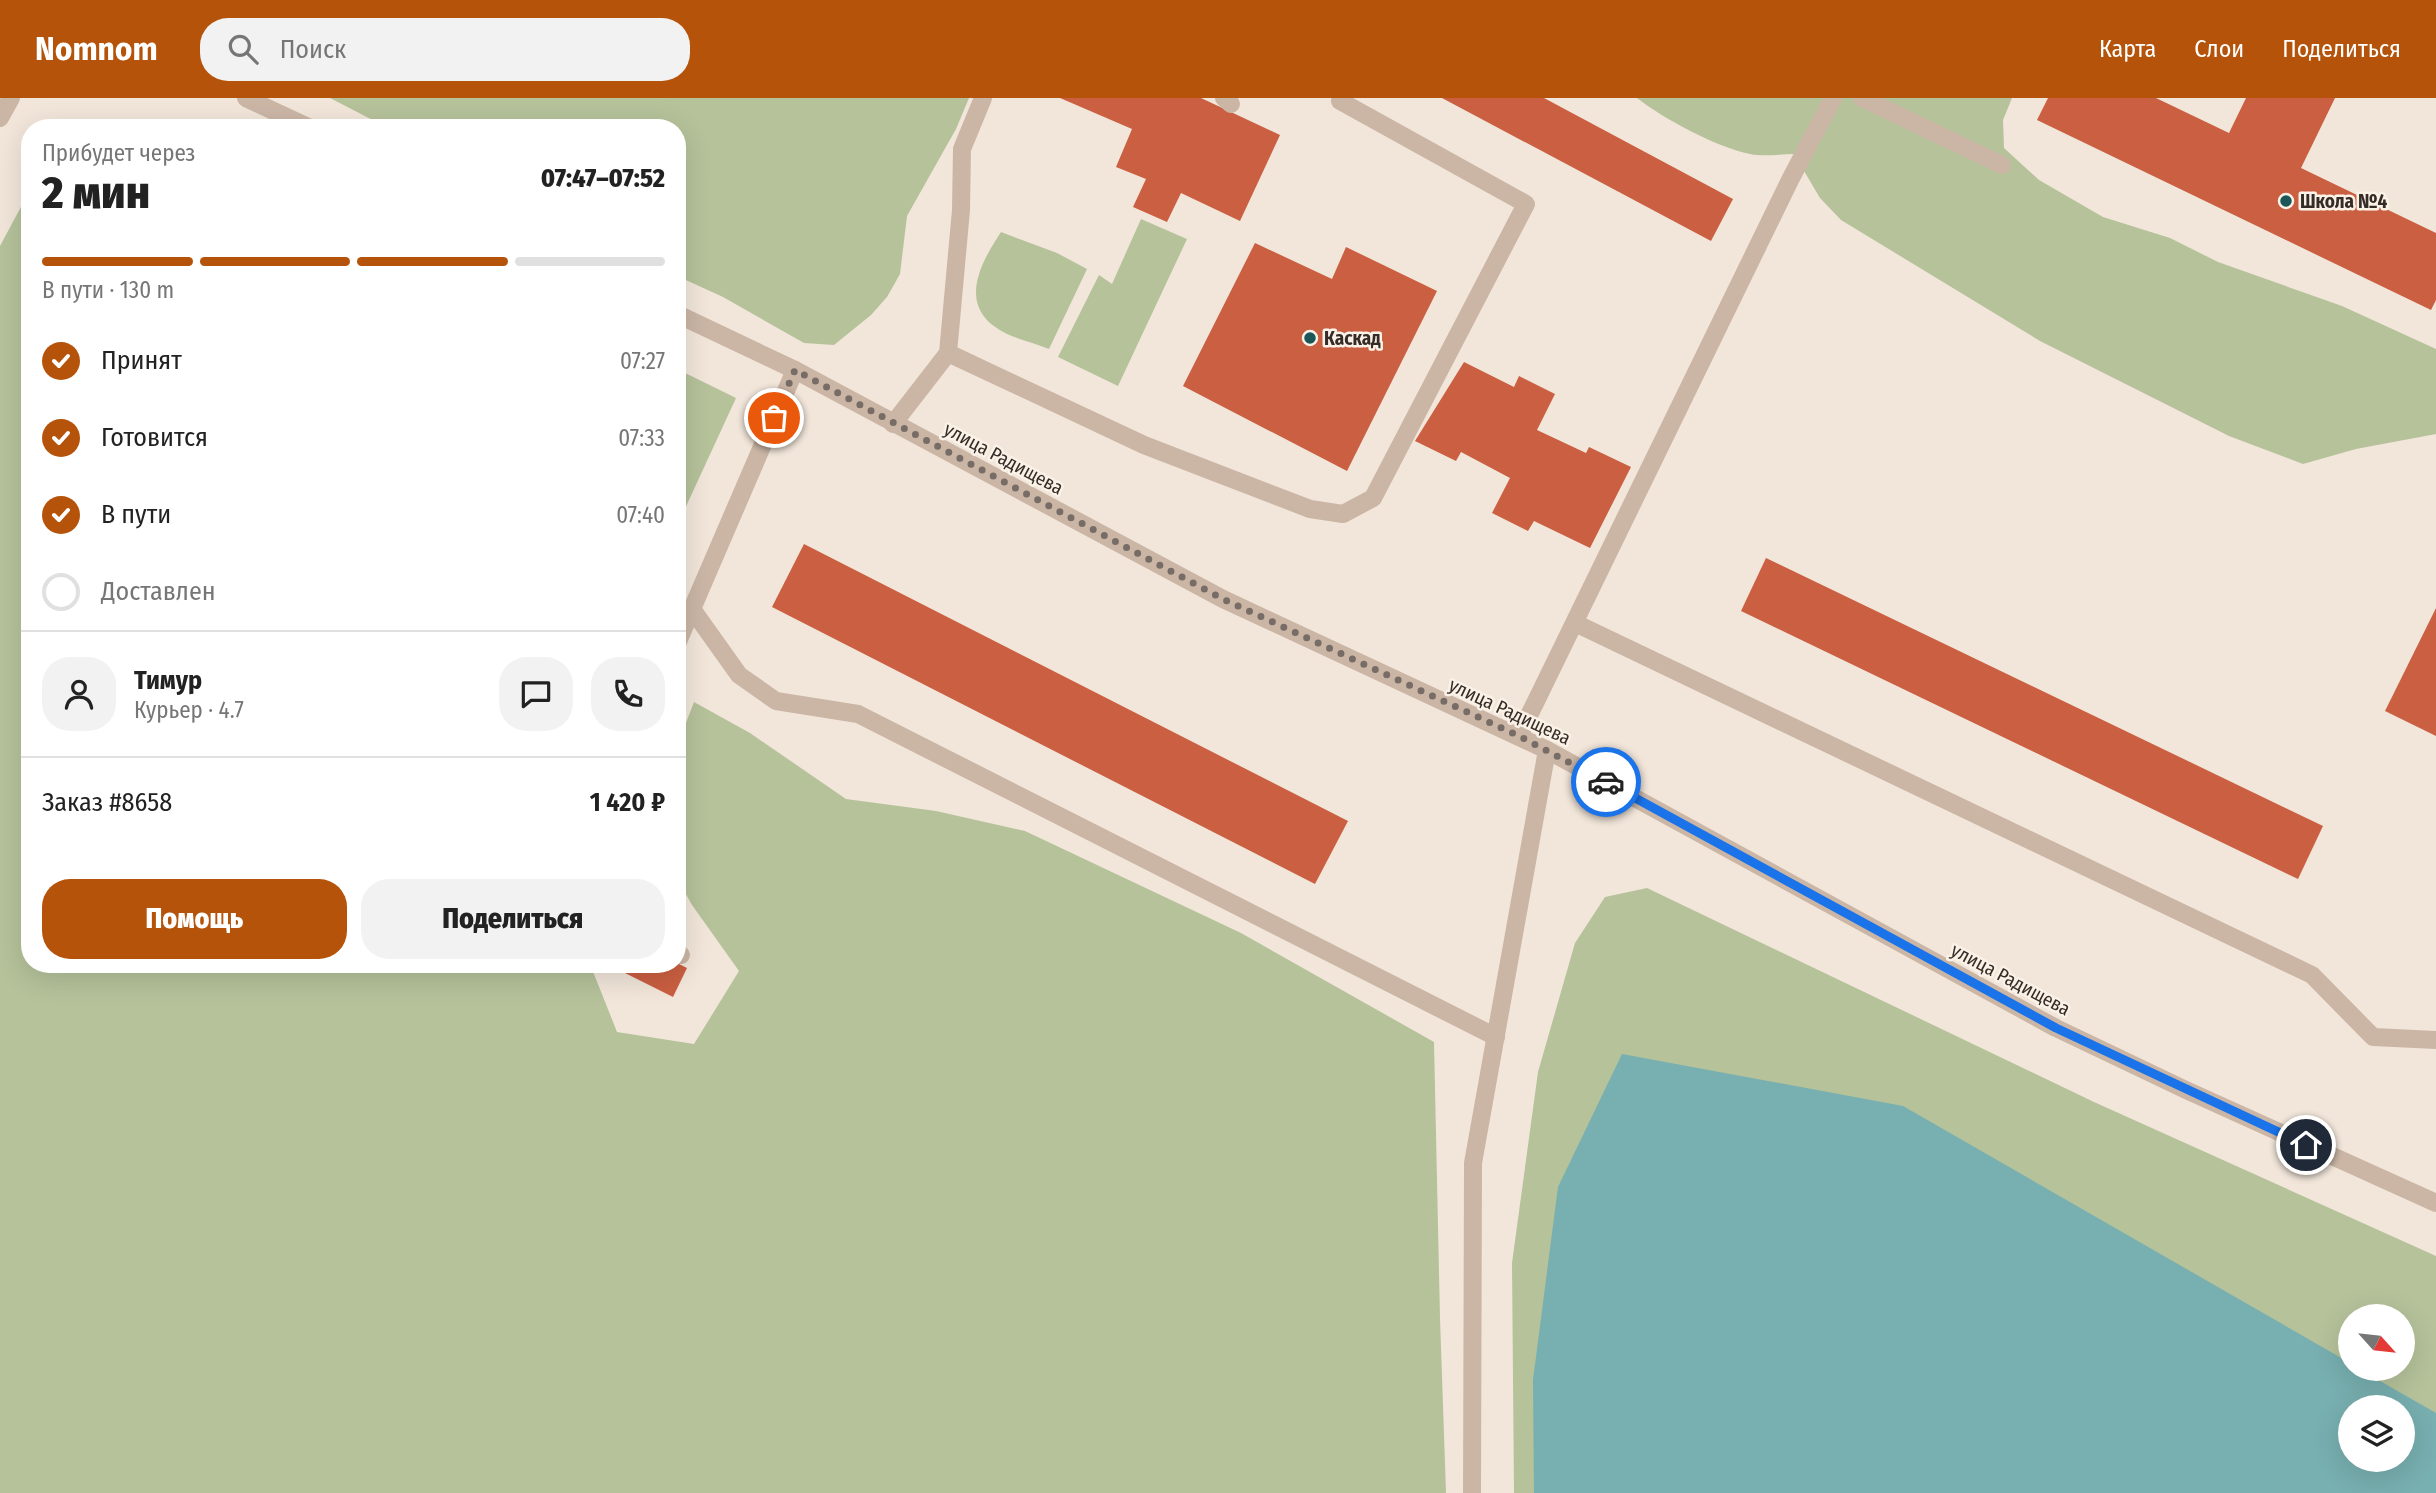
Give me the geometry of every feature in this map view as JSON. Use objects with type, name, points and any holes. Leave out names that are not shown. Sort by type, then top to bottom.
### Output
[{"type":"street","points":[[0,118],[11,98]]},
{"type":"street","points":[[246,98],[291,119]]},
{"type":"street","points":[[893,424],[948,352],[961,210],[962,149],[983,98]]},
{"type":"street","points":[[1519,736],[1790,180],[1833,98]]},
{"type":"street","points":[[1862,98],[2002,165]]},
{"type":"street","points":[[948,352],[1144,445],[1310,509],[1343,514],[1373,498],[1526,204],[1340,101]]},
{"type":"street","name":"улица Радищева","points":[[686,318],[795,370],[1223,599],[1547,750],[2056,1028],[2211,1102],[2436,1203]]},
{"type":"street","points":[[686,622],[795,370]]},
{"type":"street","points":[[691,609],[738,675],[776,701],[858,714],[1496,1037]]},
{"type":"street","points":[[1574,623],[2312,975],[2373,1037],[2436,1040]]},
{"type":"street","points":[[1472,1493],[1474,1163],[1547,750]]},
{"type":"green space","points":[[330,98],[969,98],[956,129],[907,216],[900,274],[887,297],[871,315],[834,345],[804,343],[723,297],[686,280],[686,119],[371,119]]},
{"type":"green space","points":[[1637,98],[2012,98],[2003,120],[2004,148],[2039,180],[2103,217],[2170,238],[2218,262],[2342,306],[2436,349],[2436,434],[2356,449],[2303,464],[2229,436],[2040,341],[1841,220],[1820,198],[1794,154],[1755,155],[1736,150],[1706,139],[1661,115]]},
{"type":"green space","points":[[21,207],[21,973],[594,973],[617,1032],[694,1044],[739,971],[686,894],[686,723],[694,702],[750,733],[846,799],[936,811],[1025,831],[1241,933],[1434,1042],[1446,1493],[0,1493],[0,246]]},
{"type":"green space","points":[[1141,219],[1187,239],[1118,386],[1058,357],[1099,275],[1112,284]]},
{"type":"green space","points":[[1001,232],[1057,253],[1087,269],[1049,349],[1007,334],[991,324],[977,301],[979,274]]},
{"type":"green space","points":[[686,373],[736,398],[686,506]]},
{"type":"green space","points":[[1647,888],[2094,1102],[2436,1256],[2436,1493],[1514,1493],[1512,1263],[1538,1072],[1575,943],[1605,897]]},
{"type":"water","points":[[1622,1054],[1903,1106],[2338,1356],[2338,1381],[2380,1381],[2404,1395],[2338,1395],[2338,1472],[2415,1472],[2415,1401],[2436,1413],[2436,1493],[1534,1493],[1533,1380],[1558,1187]]},
{"type":"building","points":[[1060,98],[1201,98],[1280,135],[1240,221],[1181,193],[1167,222],[1133,207],[1146,179],[1116,167],[1132,129]]},
{"type":"building","points":[[1442,98],[1544,98],[1733,199],[1711,241]]},
{"type":"building","name":"Школа №4","points":[[2048,98],[2156,98],[2229,133],[2246,98],[2335,98],[2301,168],[2436,233],[2436,300],[2431,310],[2037,120]]},
{"type":"building","name":"Каскад","points":[[1255,243],[1332,279],[1346,247],[1437,291],[1347,471],[1183,386]]},
{"type":"building","points":[[1464,362],[1514,387],[1519,376],[1555,394],[1537,430],[1586,453],[1589,447],[1631,467],[1590,548],[1534,521],[1528,531],[1492,513],[1510,478],[1461,452],[1456,461],[1415,441]]},
{"type":"building","points":[[804,544],[1348,821],[1315,884],[772,607]]},
{"type":"building","points":[[1766,558],[2323,826],[2298,879],[1741,611]]},
{"type":"building","points":[[2436,608],[2436,736],[2385,711]]},
{"type":"building","points":[[625,973],[685,973],[673,997]]},
{"type":"way so far","points":[[774,418],[795,370],[1223,599],[1477,719],[1519,736],[1606,782]]},
{"type":"place","name":"Школа №4","points":[[2286,201]]},
{"type":"place","name":"Каскад","points":[[1310,338]]},
{"type":"route","points":[[1606,782],[2056,1028],[2306,1145]]}]
